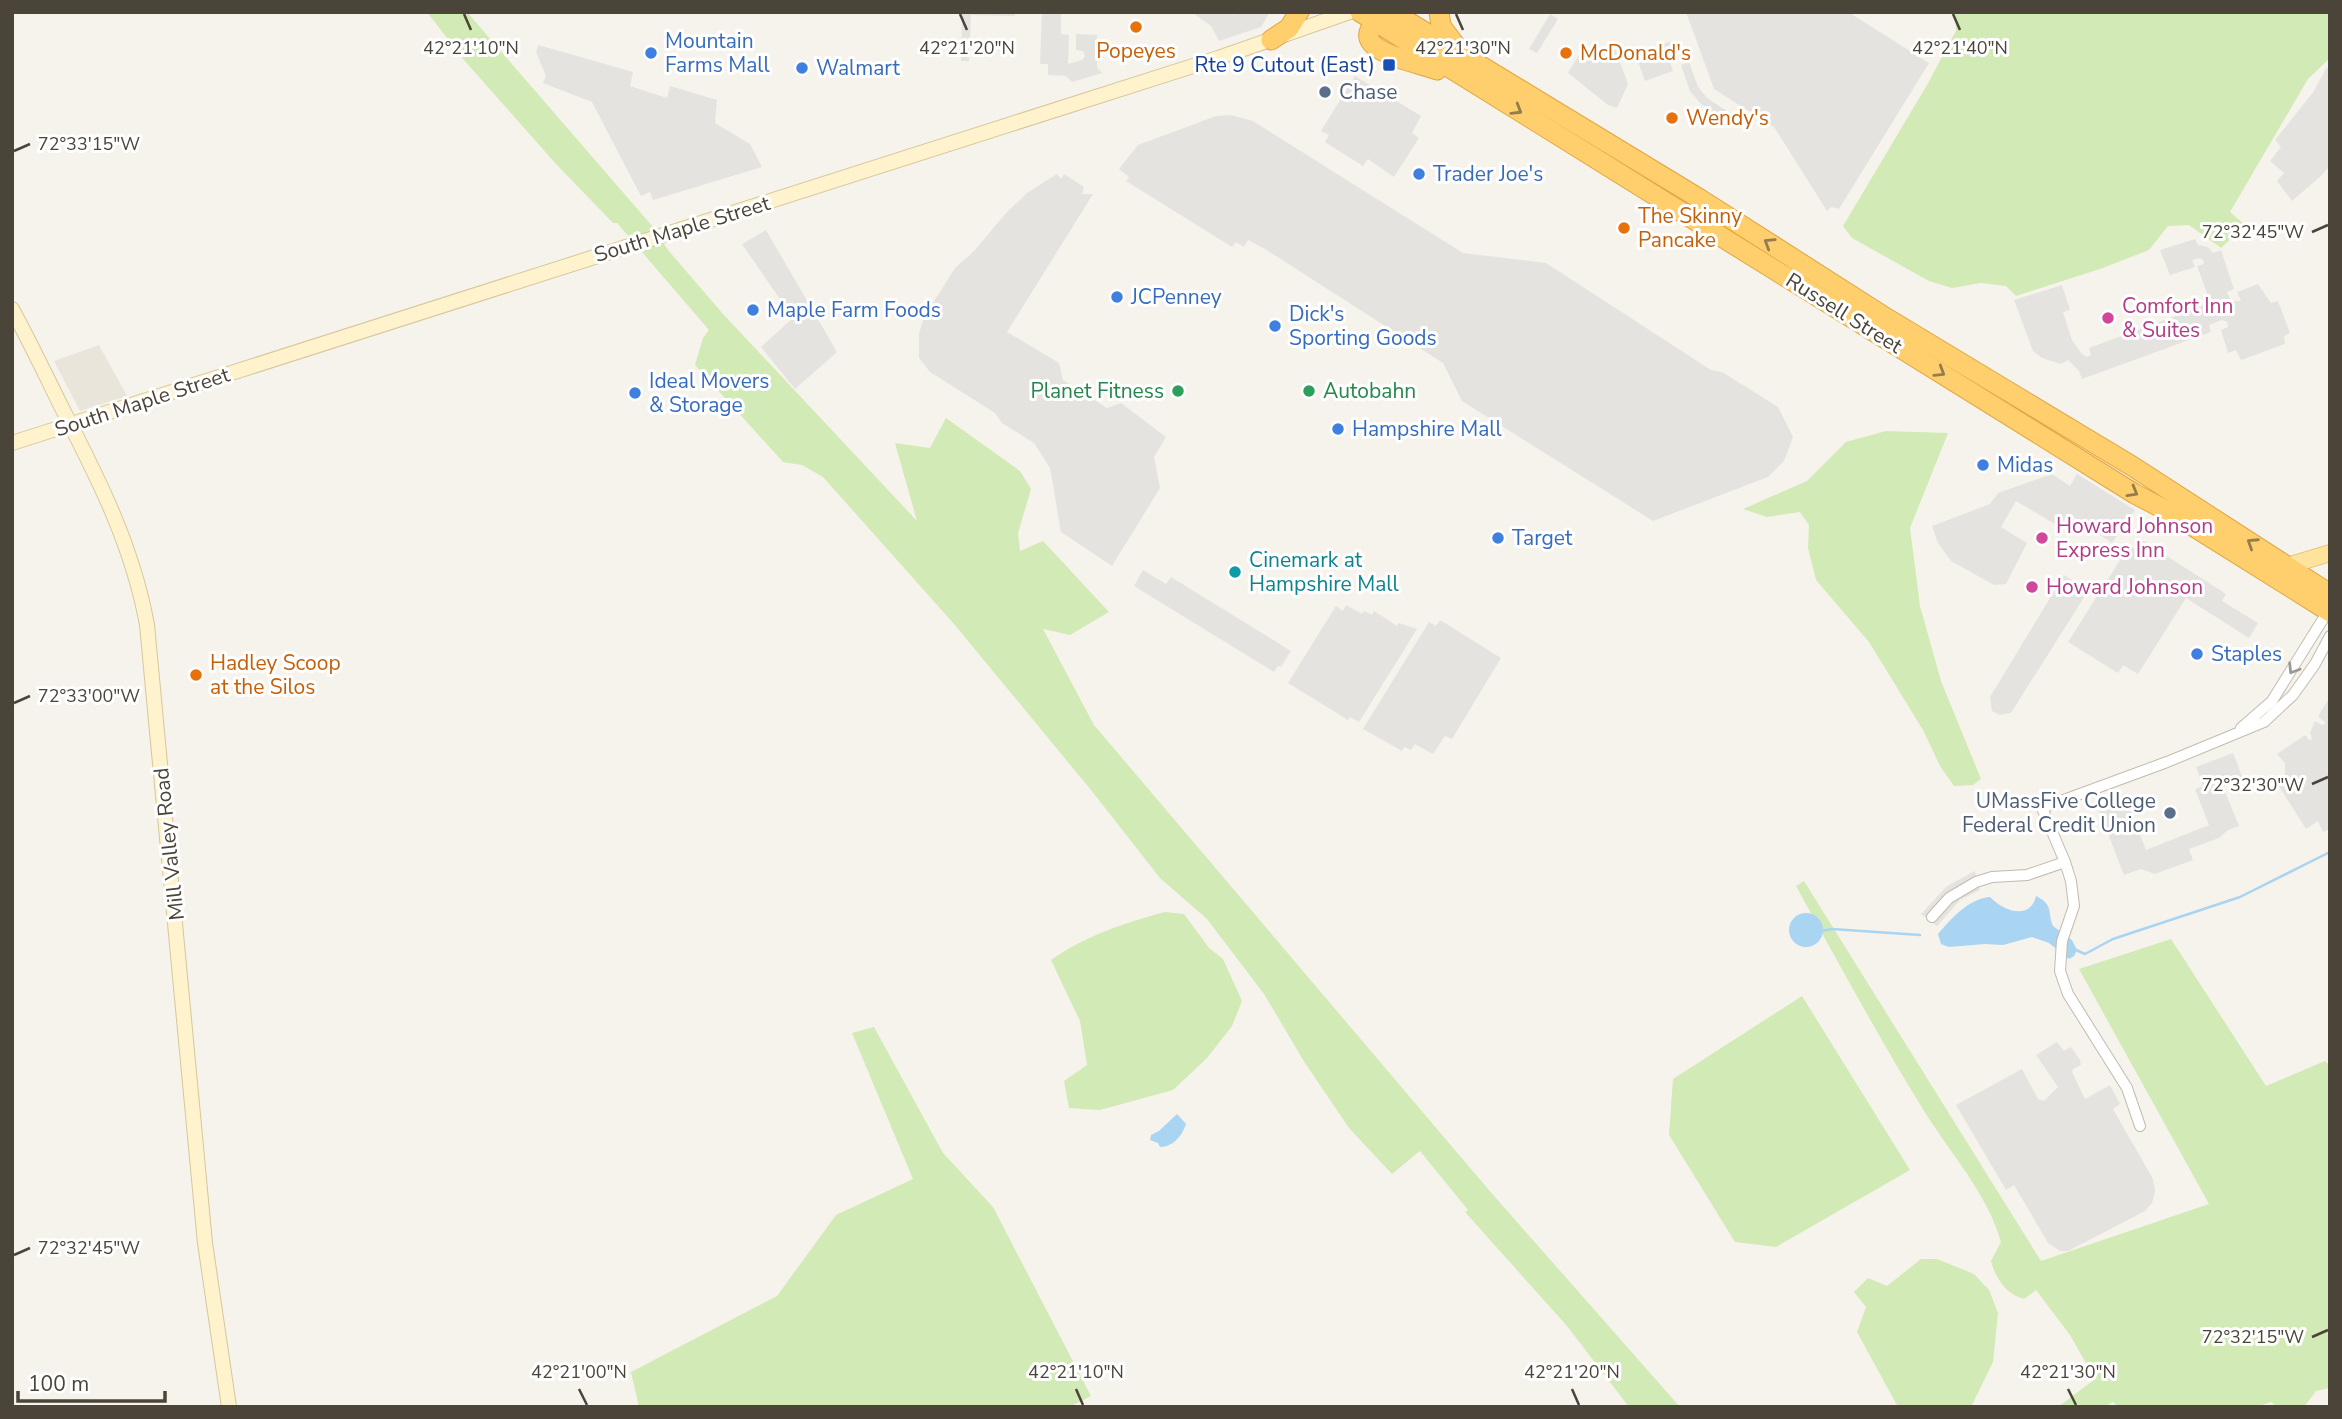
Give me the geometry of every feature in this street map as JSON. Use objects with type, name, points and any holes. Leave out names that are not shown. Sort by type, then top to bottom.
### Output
[{"type":"highway","points":[[1271,40],[1289,28],[1299,12]]},
{"type":"highway","points":[[1439,12],[1439,21],[1444,32],[1465,58]]},
{"type":"highway","name":"Russell Street","points":[[1380,15],[1465,58],[2132,466],[2287,566],[2329,606]]},
{"type":"highway","name":"Russell Street","points":[[1380,15],[1476,85],[2329,606]]},
{"type":"main road","name":"South Maple Street","points":[[12,443],[1271,40],[1350,12]]},
{"type":"main road","name":"Mill Valley Road","points":[[12,309],[89,459],[125,540],[142,596],[147,625],[205,1243],[229,1407]]},
{"type":"main road","points":[[2287,566],[2330,553]]},
{"type":"street","points":[[2214,743],[2251,721],[2272,701],[2329,606]]},
{"type":"street","points":[[2140,1126],[2127,1088],[2068,994],[2060,971],[2060,958],[2074,906],[2074,895],[2042,808],[2246,731],[2273,716],[2293,695],[2330,636]]},
{"type":"street","points":[[1932,917],[1949,898],[1976,882],[1992,877],[2026,874],[2064,862]]},
{"type":"shaded area","points":[[962,12],[1015,12],[1015,16],[971,15],[969,61],[961,61]]},
{"type":"shaded area","points":[[1042,12],[1061,12],[1061,34],[1069,35],[1068,64],[1082,60],[1085,56],[1083,51],[1076,50],[1076,34],[1097,35],[1097,67],[1102,73],[1072,82],[1066,76],[1048,75],[1048,64],[1040,64]]},
{"type":"shaded area","points":[[1192,12],[1229,12],[1234,15],[1236,12],[1270,12],[1261,27],[1219,41],[1211,26]]},
{"type":"shaded area","points":[[1686,12],[1848,12],[1929,63],[1839,209],[1831,207],[1827,211],[1774,127],[1714,89]]},
{"type":"shaded area","points":[[1550,14],[1558,19],[1537,53],[1529,49]]},
{"type":"shaded area","points":[[1672,41],[1677,53],[1668,56],[1673,71],[1645,81],[1635,53]]},
{"type":"shaded area","points":[[1613,43],[1628,84],[1617,108],[1608,105],[1568,73],[1585,45],[1597,58]]},
{"type":"shaded area","points":[[538,45],[633,72],[630,86],[667,98],[670,86],[717,100],[715,123],[750,144],[762,167],[653,200],[650,192],[641,196],[592,102],[543,83],[546,76],[536,52]]},
{"type":"shaded area","points":[[1689,62],[1698,87],[1707,98],[1733,115],[1729,124],[1700,103],[1690,91],[1681,65]]},
{"type":"shaded area","points":[[2326,68],[2330,68],[2330,166],[2292,201],[2277,181],[2284,173],[2270,161],[2281,147],[2275,140],[2314,91]]},
{"type":"shaded area","points":[[1355,76],[1421,116],[1412,133],[1419,138],[1394,177],[1368,159],[1363,166],[1325,142],[1329,135],[1321,131]]},
{"type":"shaded area","points":[[1230,115],[1253,121],[1463,253],[1546,263],[1711,370],[1722,372],[1778,407],[1793,437],[1784,461],[1768,477],[1653,521],[1462,401],[1443,363],[1265,249],[1248,240],[1244,247],[1236,242],[1232,247],[1126,181],[1129,177],[1119,169],[1138,145],[1216,116]]},
{"type":"shaded area","points":[[1057,174],[1061,179],[1064,174],[1084,187],[1082,194],[1093,194],[1007,332],[1059,363],[1063,380],[1107,408],[1121,403],[1166,437],[1154,457],[1160,488],[1112,566],[1061,532],[1050,468],[1034,443],[1002,423],[995,413],[930,372],[919,358],[919,334],[924,317],[955,268],[1027,193]]},
{"type":"shaded area","points":[[766,230],[837,352],[795,389],[761,347],[793,318],[742,244]]},
{"type":"shaded area","points":[[2195,239],[2198,245],[2208,247],[2213,253],[2221,250],[2234,289],[2227,292],[2231,301],[2241,301],[2237,292],[2258,284],[2271,303],[2278,301],[2290,333],[2284,336],[2285,344],[2241,360],[2236,350],[2228,353],[2221,330],[2228,327],[2227,322],[2222,320],[2209,325],[2211,332],[2082,379],[2079,371],[2068,360],[2061,364],[2042,358],[2033,351],[2014,300],[2062,285],[2070,310],[2063,312],[2072,340],[2087,357],[2091,355],[2089,348],[2208,304],[2211,311],[2216,310],[2218,299],[2210,301],[2197,266],[2204,264],[2203,260],[2192,260],[2195,267],[2170,275],[2160,250]]},
{"type":"shaded area","points":[[99,345],[127,396],[80,411],[54,361]]},
{"type":"shaded area","points":[[2052,474],[2070,486],[2077,474],[2135,510],[2112,543],[2068,513],[2060,527],[2016,501],[2001,527],[2027,543],[2006,584],[1994,585],[1951,561],[1938,543],[1932,526],[1990,504],[1998,493]]},
{"type":"shaded area","points":[[2142,540],[2226,594],[2222,601],[2258,623],[2249,638],[2186,598],[2138,674],[2123,665],[2118,673],[2068,642],[2129,546],[2135,549]]},
{"type":"shaded area","points":[[1143,570],[1166,584],[1171,577],[1291,651],[1281,667],[1278,666],[1274,672],[1134,586]]},
{"type":"shaded area","points":[[2064,575],[2088,591],[2011,713],[2000,715],[1992,711],[1990,697]]},
{"type":"shaded area","points":[[1346,605],[1362,614],[1364,611],[1372,615],[1374,611],[1397,626],[1399,623],[1417,629],[1359,722],[1350,717],[1348,720],[1288,683],[1336,606],[1343,611]]},
{"type":"shaded area","points":[[1440,620],[1501,658],[1452,739],[1445,736],[1433,754],[1415,744],[1411,750],[1404,747],[1402,751],[1363,729],[1429,622],[1436,626]]},
{"type":"shaded area","points":[[2330,697],[2330,829],[2323,832],[2318,821],[2306,829],[2277,783],[2285,778],[2285,763],[2277,754],[2305,735],[2310,741],[2315,721],[2322,725],[2326,723],[2318,716]]},
{"type":"shaded area","points":[[2233,753],[2243,779],[2223,787],[2239,826],[2228,830],[2219,838],[2189,849],[2193,860],[2155,874],[2141,869],[2124,875],[2097,805],[2124,794],[2146,850],[2209,825],[2195,789],[2203,786],[2196,767]]},
{"type":"shaded area","points":[[1975,871],[1980,890],[1960,900],[1937,926],[1921,914],[1947,886]]},
{"type":"shaded area","points":[[2057,1042],[2064,1051],[2071,1047],[2080,1060],[2081,1065],[2072,1072],[2085,1099],[2110,1085],[2120,1104],[2113,1109],[2153,1179],[2155,1191],[2152,1203],[2145,1211],[2068,1251],[2060,1251],[2048,1243],[2014,1185],[2006,1190],[1956,1105],[2022,1069],[2038,1099],[2044,1101],[2058,1087],[2036,1055]]},
{"type":"green space","points":[[427,12],[467,12],[653,227],[668,250],[723,314],[917,521],[895,443],[930,448],[946,418],[1020,471],[1031,489],[1018,533],[1020,551],[1043,541],[1109,612],[1070,635],[1043,629],[1094,725],[1488,1189],[1680,1407],[1629,1407],[1567,1326],[1465,1212],[1468,1210],[1420,1151],[1392,1174],[1349,1128],[1305,1063],[1264,994],[1207,919],[1160,878],[954,624],[823,477],[802,465],[783,462],[695,365],[703,338],[709,330],[617,223],[613,223],[556,164],[464,60]]},
{"type":"green space","points":[[1955,12],[2330,12],[2330,58],[2308,79],[2230,212],[2245,225],[2221,248],[2189,225],[2168,226],[2149,250],[2016,296],[2006,286],[1981,283],[1952,288],[1929,281],[1852,238],[1843,226],[1956,31]]},
{"type":"green space","points":[[1886,431],[1948,433],[1910,528],[1920,606],[1941,681],[1981,779],[1973,785],[1954,786],[1869,642],[1816,580],[1808,548],[1809,525],[1800,512],[1767,517],[1743,509],[1807,481],[1846,442]]},
{"type":"green space","points":[[1804,881],[2041,1261],[2209,1204],[2079,969],[2171,939],[2266,1086],[2325,1061],[2330,1066],[2330,1388],[2316,1391],[2304,1407],[2277,1407],[2271,1402],[2256,1407],[2118,1407],[2113,1402],[2104,1407],[2058,1407],[2095,1379],[2070,1335],[2036,1290],[2024,1299],[2018,1297],[2007,1290],[1995,1274],[1991,1261],[2001,1242],[1987,1208],[1926,1114],[1859,1001],[1796,886]]},
{"type":"green space","points":[[1165,912],[1184,914],[1209,948],[1223,959],[1242,1001],[1232,1026],[1207,1058],[1173,1090],[1100,1110],[1069,1108],[1064,1081],[1087,1065],[1080,1021],[1051,960],[1105,931]]},
{"type":"green space","points":[[1802,996],[1910,1170],[1776,1247],[1735,1242],[1669,1135],[1673,1079]]},
{"type":"green space","points":[[874,1027],[943,1153],[993,1207],[1091,1396],[1069,1407],[639,1407],[631,1372],[777,1296],[836,1215],[913,1179],[852,1033]]},
{"type":"green space","points":[[1921,1259],[1937,1259],[1974,1274],[1989,1290],[1998,1313],[1993,1362],[1971,1407],[1898,1407],[1857,1332],[1866,1307],[1854,1292],[1868,1278],[1887,1286]]},
{"type":"water","points":[[2036,896],[2048,905],[2053,926],[2072,940],[2077,950],[2069,959],[2049,943],[2032,937],[2003,945],[1949,947],[1941,944],[1938,934],[1961,910],[1975,901],[1990,897],[2002,906],[2022,911],[2033,904]]},
{"type":"water","points":[[1806,913],[1818,918],[1823,930],[1818,942],[1806,947],[1794,942],[1789,930],[1794,918]]},
{"type":"water","points":[[1177,1114],[1186,1124],[1176,1140],[1160,1147],[1158,1143],[1150,1140],[1151,1135]]},
{"type":"waterway","points":[[2076,950],[2085,954],[2113,939],[2240,897],[2330,852]]},
{"type":"waterway","points":[[1821,931],[1832,929],[1920,935]]},
{"type":"place","name":"Popeyes","points":[[1136,27]]},
{"type":"place","name":"Mountain Farms Mall","points":[[651,53]]},
{"type":"place","name":"McDonald's","points":[[1566,53]]},
{"type":"place","name":"Rte 9 Cutout (East)","points":[[1389,65]]},
{"type":"place","name":"Walmart","points":[[802,68]]},
{"type":"place","name":"Chase","points":[[1325,92]]},
{"type":"place","name":"Wendy's","points":[[1672,118]]},
{"type":"place","name":"Trader Joe's","points":[[1419,174]]},
{"type":"place","name":"The Skinny Pancake","points":[[1624,228]]},
{"type":"place","name":"JCPenney","points":[[1117,297]]},
{"type":"place","name":"Maple Farm Foods","points":[[753,310]]},
{"type":"place","name":"Comfort Inn & Suites","points":[[2108,318]]},
{"type":"place","name":"Dick's Sporting Goods","points":[[1275,326]]},
{"type":"place","name":"Planet Fitness","points":[[1178,391]]},
{"type":"place","name":"Autobahn","points":[[1309,391]]},
{"type":"place","name":"Ideal Movers & Storage","points":[[635,393]]},
{"type":"place","name":"Hampshire Mall","points":[[1338,429]]},
{"type":"place","name":"Midas","points":[[1983,465]]},
{"type":"place","name":"Target","points":[[1498,538]]},
{"type":"place","name":"Howard Johnson Express Inn","points":[[2042,538]]},
{"type":"place","name":"Cinemark at Hampshire Mall","points":[[1235,572]]},
{"type":"place","name":"Howard Johnson","points":[[2032,587]]},
{"type":"place","name":"Staples","points":[[2197,654]]},
{"type":"place","name":"Hadley Scoop at the Silos","points":[[196,675]]},
{"type":"place","name":"UMassFive College Federal Credit Union","points":[[2170,813]]}]
